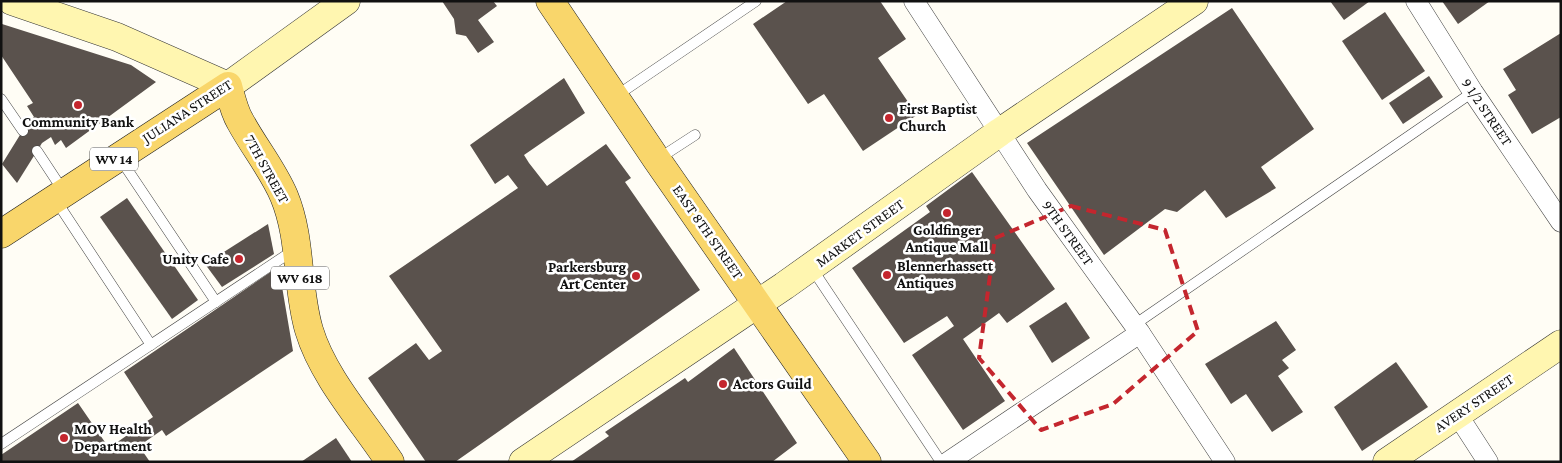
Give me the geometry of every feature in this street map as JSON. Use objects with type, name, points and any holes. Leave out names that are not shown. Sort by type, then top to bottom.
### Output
[{"type":"main road","name":"EAST 8TH STREET","points":[[550,1],[657,160],[867,462]]},
{"type":"main road","name":"JULIANA STREET","points":[[1,234],[228,86]]},
{"type":"main road","name":"7TH STREET","points":[[228,86],[239,120],[273,175],[292,217],[298,247],[304,310],[309,332],[328,373],[390,462]]},
{"type":"street","name":"9TH STREET","points":[[914,1],[1037,190],[1137,329],[1225,462]]},
{"type":"street","name":"MARKET STREET","points":[[524,462],[758,304],[1000,132],[1194,1]]},
{"type":"street","name":"9 1/2 STREET","points":[[1416,1],[1561,222]]},
{"type":"street","points":[[19,2],[117,36],[228,86]]},
{"type":"street","name":"JULIANA STREET","points":[[228,86],[342,2]]},
{"type":"street","points":[[948,462],[1137,329]]},
{"type":"street","name":"AVERY STREET","points":[[1386,462],[1561,344]]},
{"type":"street","points":[[1457,414],[1488,462]]},
{"type":"lane","points":[[616,97],[756,1]]},
{"type":"lane","points":[[1137,329],[1474,92]]},
{"type":"lane","points":[[1,99],[23,130]]},
{"type":"lane","points":[[657,160],[695,135]]},
{"type":"lane","points":[[37,151],[60,195],[151,345]]},
{"type":"lane","points":[[119,156],[216,302]]},
{"type":"lane","points":[[1,444],[298,247]]},
{"type":"lane","points":[[811,267],[941,462]]},
{"type":"highlighted area","points":[[1071,206],[1165,230],[1198,331],[1113,404],[1041,430],[979,358],[995,238]]},
{"type":"building","points":[[442,1],[493,1],[497,6],[478,20],[494,42],[478,53],[466,36],[456,34],[454,19]]},
{"type":"building","points":[[787,1],[880,1],[906,39],[878,58],[917,115],[863,151],[824,94],[808,104],[753,24]]},
{"type":"building","points":[[1330,1],[1370,1],[1344,20]]},
{"type":"building","points":[[1442,1],[1490,1],[1458,24]]},
{"type":"building","points":[[1232,8],[1314,129],[1261,167],[1276,188],[1226,218],[1205,190],[1177,212],[1165,209],[1104,255],[1027,143]]},
{"type":"building","points":[[1385,12],[1425,71],[1382,100],[1342,41]]},
{"type":"building","name":"Community Bank","points":[[2,24],[131,65],[156,82],[66,148],[61,140],[55,145],[51,137],[42,143],[17,183],[2,164],[28,122],[34,117],[27,106],[33,103],[1,55]]},
{"type":"building","points":[[1561,33],[1561,117],[1532,134],[1508,95],[1516,90],[1503,69]]},
{"type":"building","points":[[1429,76],[1443,97],[1403,124],[1389,103]]},
{"type":"building","points":[[564,78],[585,113],[524,155],[529,163],[547,186],[606,144],[631,178],[625,182],[700,290],[455,462],[426,462],[368,378],[416,343],[429,360],[442,351],[389,276],[518,188],[508,175],[495,184],[470,145]]},
{"type":"building","points":[[972,172],[1055,289],[1007,323],[999,313],[963,339],[1005,401],[963,430],[912,355],[954,326],[947,316],[904,343],[852,268],[930,212],[926,206]]},
{"type":"building","points":[[127,198],[198,300],[172,319],[100,217]]},
{"type":"building","name":"Unity Cafe","points":[[268,224],[274,254],[222,287],[205,264]]},
{"type":"building","points":[[275,269],[279,269],[293,351],[166,436],[162,430],[139,446],[150,462],[1,462],[1,455],[78,403],[109,448],[153,417],[124,372]]},
{"type":"building","points":[[1066,302],[1090,338],[1052,363],[1029,326]]},
{"type":"building","points":[[1276,321],[1296,350],[1282,360],[1289,368],[1278,376],[1303,412],[1272,432],[1246,394],[1231,404],[1205,364]]},
{"type":"building","points":[[734,348],[797,443],[772,462],[571,462],[609,436],[605,432],[685,378],[688,382]]},
{"type":"building","points":[[1396,362],[1428,407],[1362,451],[1334,407]]},
{"type":"building","points":[[336,438],[352,462],[301,462]]},
{"type":"place","name":"Community Bank","points":[[78,105]]},
{"type":"place","name":"First Baptist Church","points":[[889,118]]},
{"type":"place","name":"Goldfinger Antique Mall","points":[[947,213]]},
{"type":"place","name":"Unity Cafe","points":[[239,259]]},
{"type":"place","name":"Blennerhassett Antiques","points":[[887,275]]},
{"type":"place","name":"Parkersburg Art Center","points":[[636,276]]},
{"type":"place","name":"Actors Guild","points":[[723,384]]},
{"type":"place","name":"MOV Health Department","points":[[64,438]]}]
